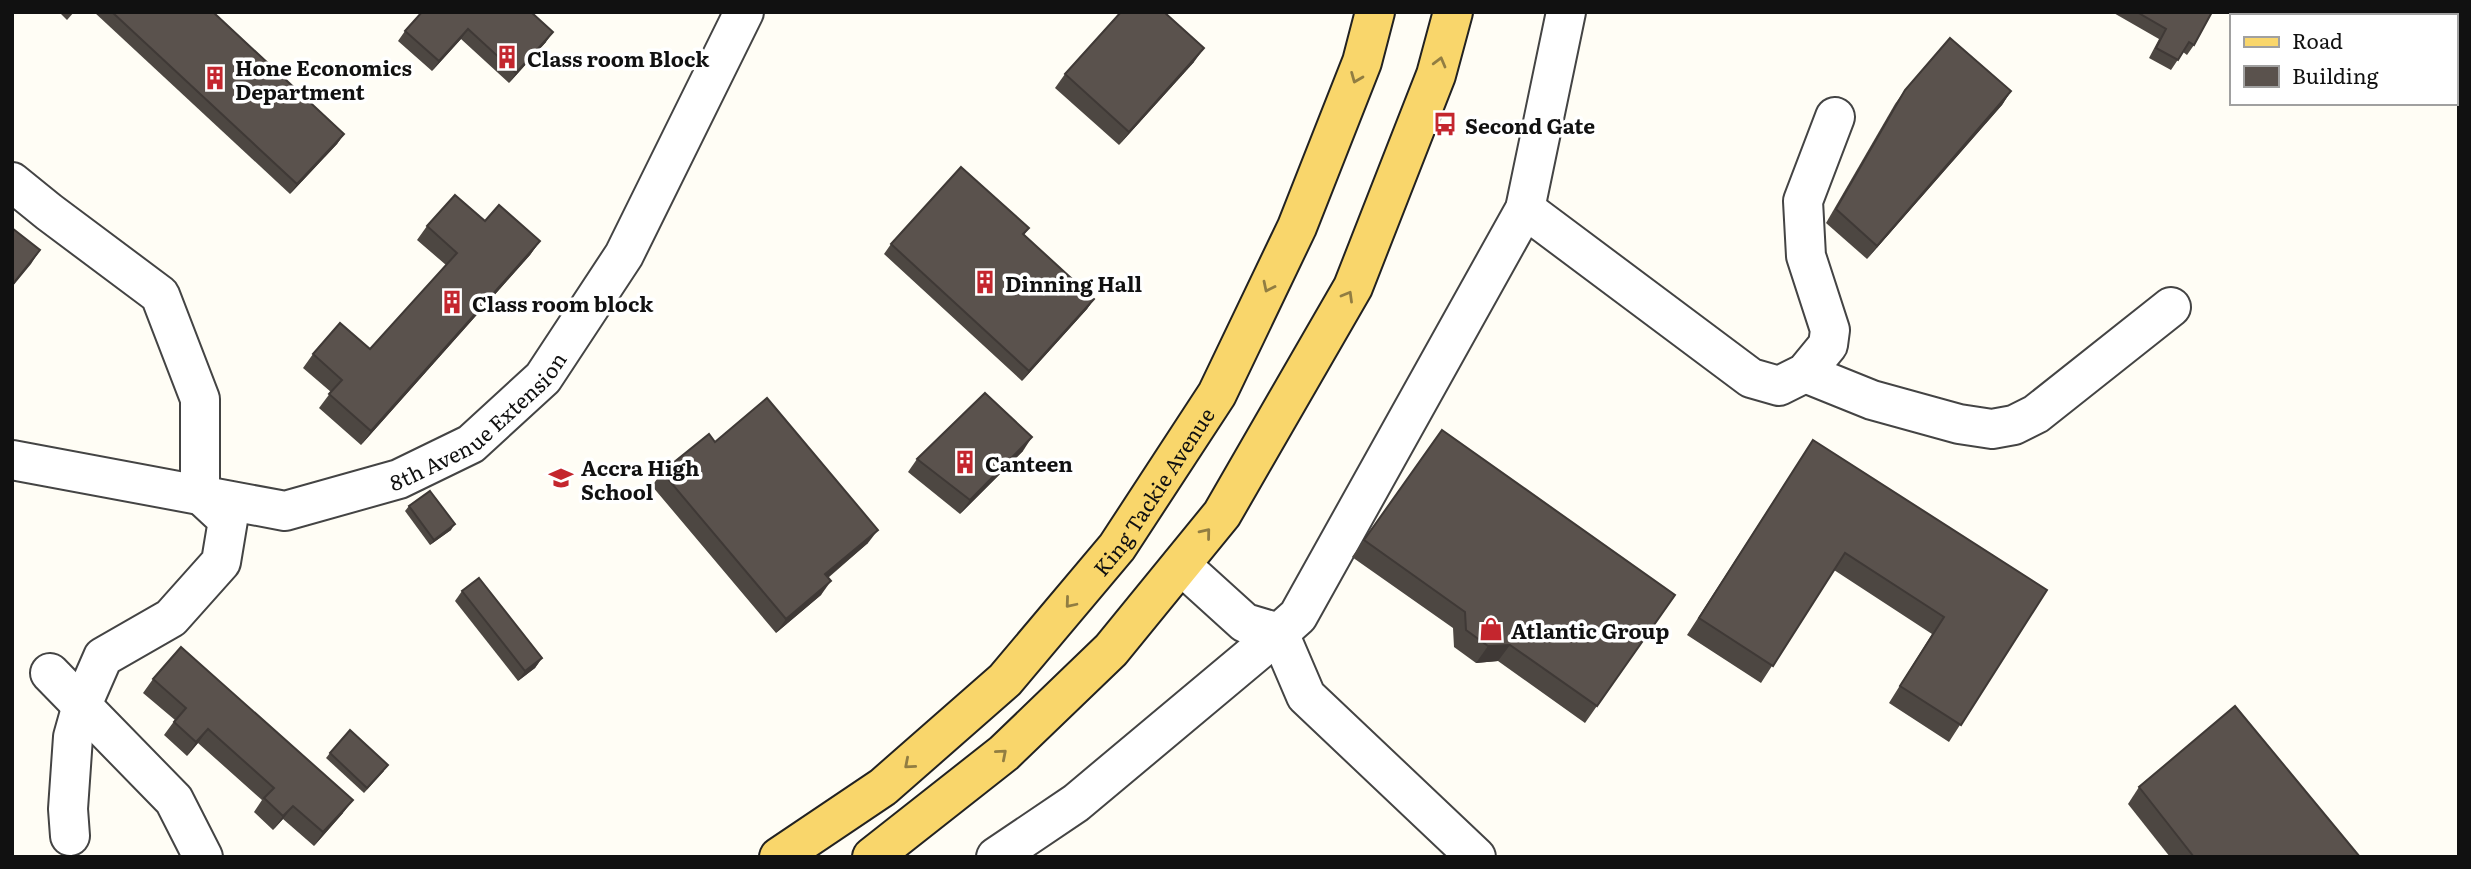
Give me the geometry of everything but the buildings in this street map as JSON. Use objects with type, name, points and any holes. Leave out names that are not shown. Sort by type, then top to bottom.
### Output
[{"type":"main road","name":"King Tackie Avenue","points":[[779,857],[883,787],[1005,680],[1117,547],[1217,394],[1297,228],[1362,62],[1375,12]]},
{"type":"main road","points":[[873,856],[1004,753],[1111,650],[1222,514],[1353,287],[1436,75],[1453,12]]},
{"type":"lane","name":"8th Avenue Extension","points":[[12,460],[285,511],[399,479],[471,444],[543,378],[624,255],[744,12]]},
{"type":"lane","points":[[996,857],[1076,803],[1298,616],[1525,209],[1566,12]]},
{"type":"lane","points":[[1525,209],[1751,378],[1779,386],[1805,373],[1828,345],[1830,330],[1806,256],[1802,201],[1835,117]]},
{"type":"lane","points":[[12,181],[160,295],[200,399],[200,495],[228,520],[221,562],[171,618],[103,657],[82,705],[73,737],[68,809],[70,836]]},
{"type":"lane","points":[[1805,373],[1872,400],[1959,424],[1992,429],[2014,425],[2036,414],[2171,307]]},
{"type":"lane","points":[[1181,565],[1245,623],[1279,633]]},
{"type":"lane","points":[[1279,633],[1306,696],[1476,857]]},
{"type":"lane","points":[[50,673],[174,800],[203,857]]},
{"type":"place","name":"Class room Block","points":[[507,57]]},
{"type":"place","name":"Hone Economics Department","points":[[215,78]]},
{"type":"place","name":"Second Gate","points":[[1445,124]]},
{"type":"place","name":"Dinning Hall","points":[[985,282]]},
{"type":"place","name":"Class room block","points":[[452,302]]},
{"type":"place","name":"Canteen","points":[[965,462]]},
{"type":"place","name":"Accra High School","points":[[561,478]]},
{"type":"place","name":"Atlantic Group","points":[[1491,629]]}]
